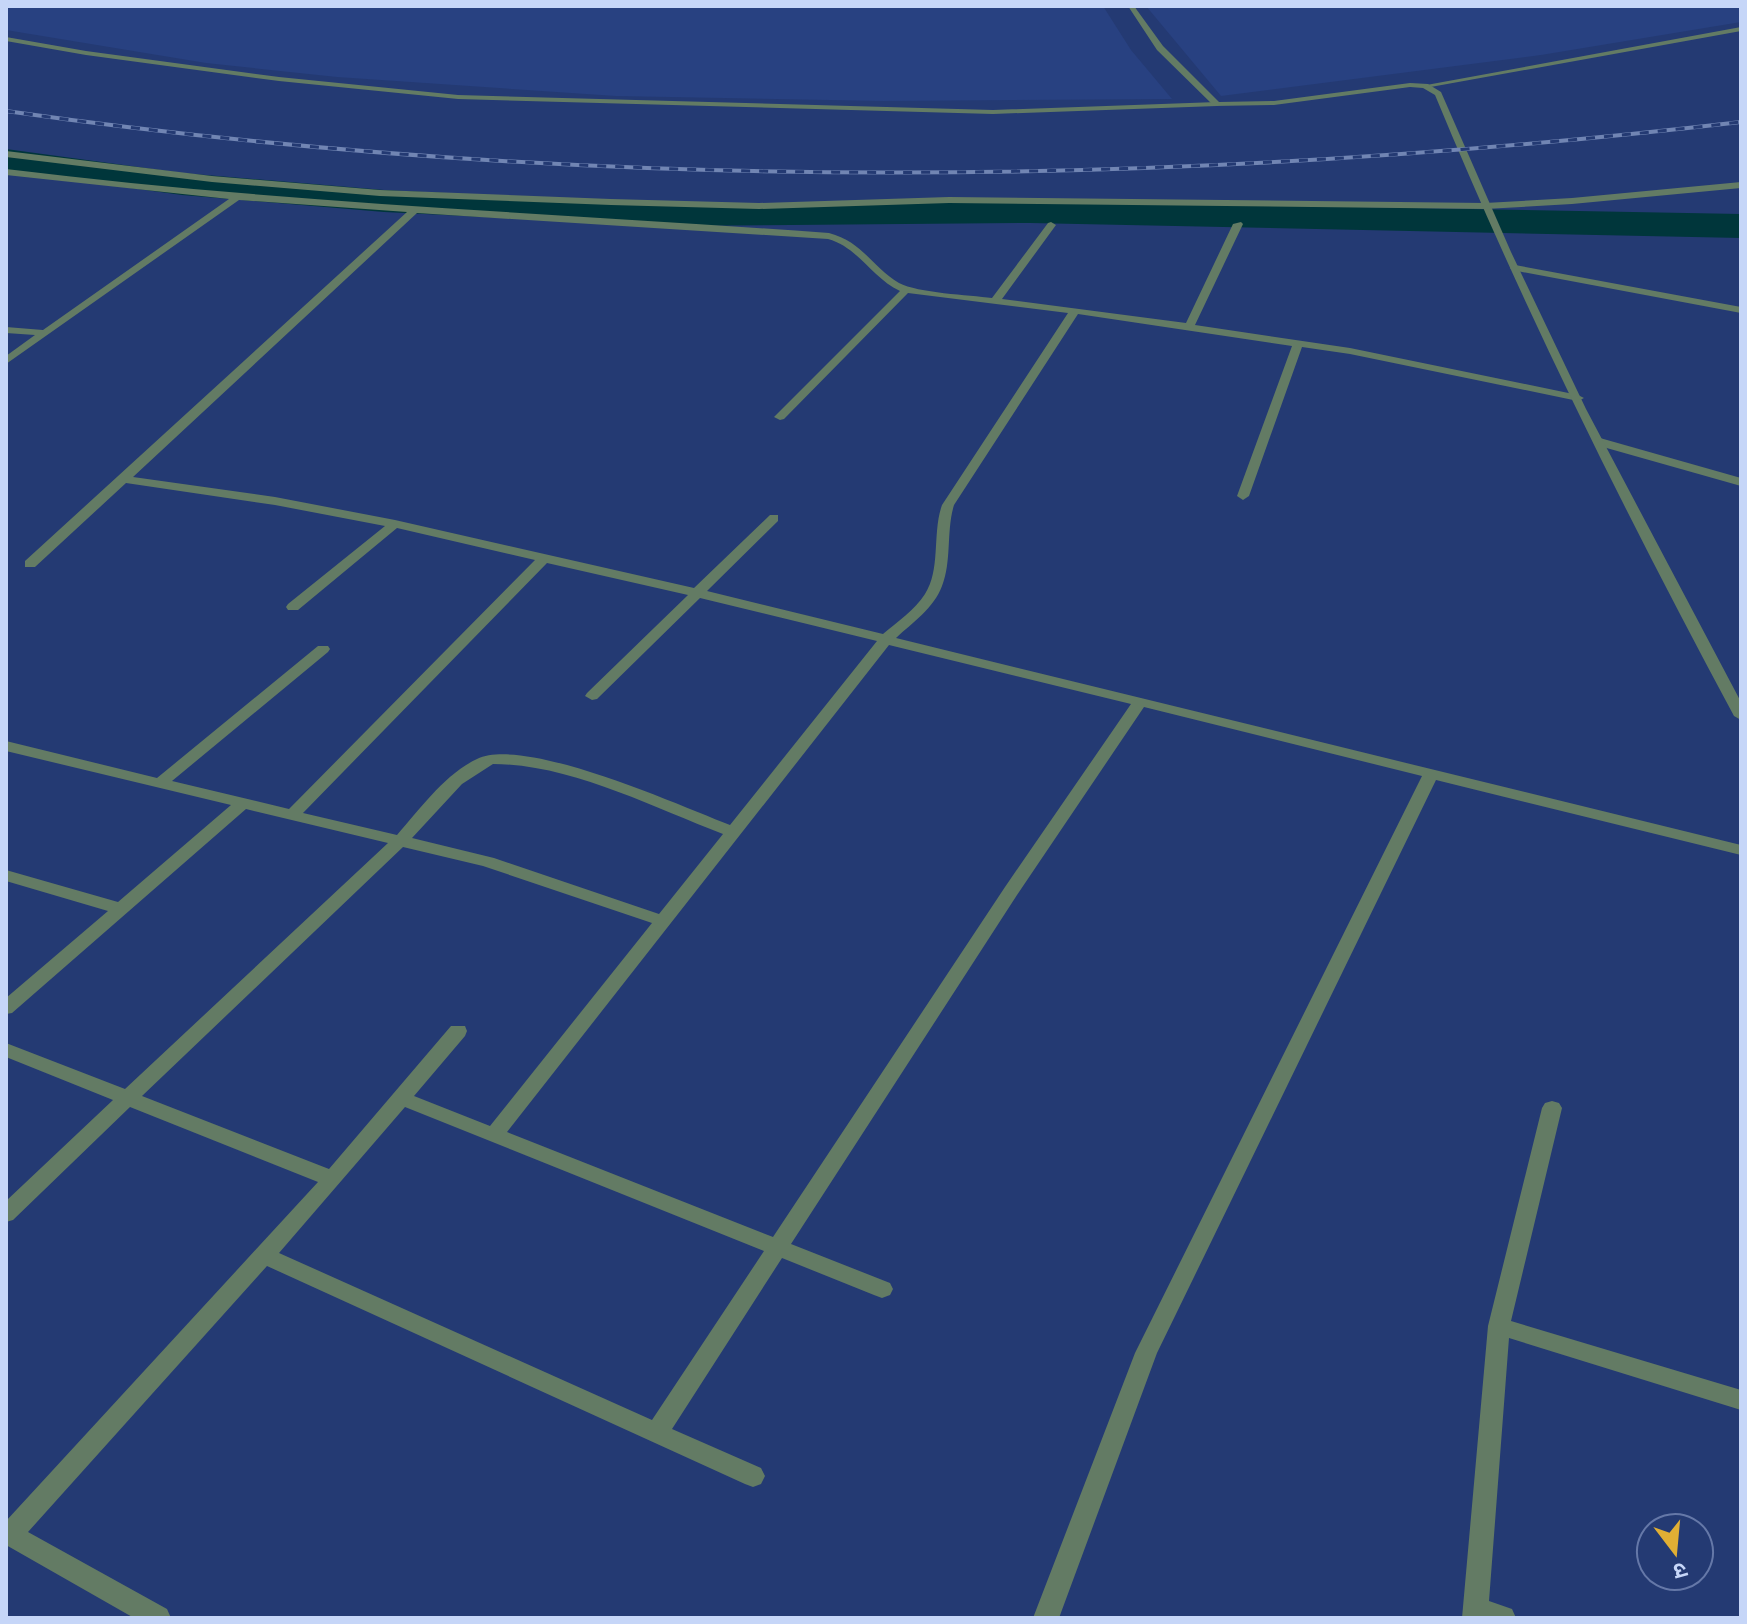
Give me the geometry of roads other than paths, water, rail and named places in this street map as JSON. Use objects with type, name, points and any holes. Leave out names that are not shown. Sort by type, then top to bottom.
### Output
[{"type":"street","points":[[1131,6],[1160,48],[1217,104]]},
{"type":"street","points":[[6,39],[279,79],[458,97],[993,112],[1274,103],[1399,85],[1425,86],[1741,29]]},
{"type":"street","points":[[1425,86],[1438,94],[1496,230],[1667,581],[1741,716]]},
{"type":"street","points":[[6,154],[306,187],[725,205],[949,200],[1486,209],[1741,185]]},
{"type":"street","points":[[6,172],[121,188],[236,198],[715,227],[840,238],[854,246],[887,281],[906,290],[1350,351],[1578,398]]},
{"type":"street","points":[[289,202],[306,187]]},
{"type":"street","points":[[6,361],[236,198]]},
{"type":"street","points":[[538,218],[555,200]]},
{"type":"street","points":[[715,227],[725,205]]},
{"type":"street","points":[[30,564],[125,479],[309,303],[414,211]]},
{"type":"street","points":[[1189,327],[1238,224]]},
{"type":"street","points":[[994,302],[1051,225]]},
{"type":"street","points":[[1515,268],[1741,310]]},
{"type":"street","points":[[780,417],[906,290]]},
{"type":"street","points":[[494,1135],[886,639],[935,587],[942,525],[948,505],[1075,311]]},
{"type":"street","points":[[6,330],[46,333]]},
{"type":"street","points":[[1243,496],[1298,344]]},
{"type":"street","points":[[1600,442],[1741,482]]},
{"type":"street","points":[[125,479],[275,501],[395,524],[697,593],[1741,850]]},
{"type":"street","points":[[592,696],[774,518]]},
{"type":"street","points":[[293,607],[395,524]]},
{"type":"street","points":[[292,815],[544,558]]},
{"type":"street","points":[[160,783],[323,649]]},
{"type":"street","points":[[657,1432],[1011,891],[1140,702]]},
{"type":"street","points":[[6,746],[516,871],[663,921]]},
{"type":"street","points":[[6,1214],[472,768],[488,759],[510,758],[542,765],[733,832]]},
{"type":"street","points":[[1046,1618],[1146,1353],[1431,774]]},
{"type":"street","points":[[6,1008],[243,803]]},
{"type":"street","points":[[6,875],[121,909]]},
{"type":"street","points":[[158,1618],[8,1533],[333,1179],[458,1031]]},
{"type":"street","points":[[6,1050],[333,1179]]},
{"type":"street","points":[[401,1098],[882,1289]]},
{"type":"street","points":[[1503,1618],[1476,1613],[1499,1326],[1552,1108]]},
{"type":"street","points":[[263,1255],[753,1476]]},
{"type":"street","points":[[1499,1326],[1741,1400]]},
{"type":"waterway","points":[[6,160],[182,184],[384,201],[666,215],[1030,212],[1741,226]]},
{"type":"railway","points":[[6,111],[222,138],[438,157],[656,168],[873,172],[1091,170],[1308,160],[1525,144],[1741,122]]}]
